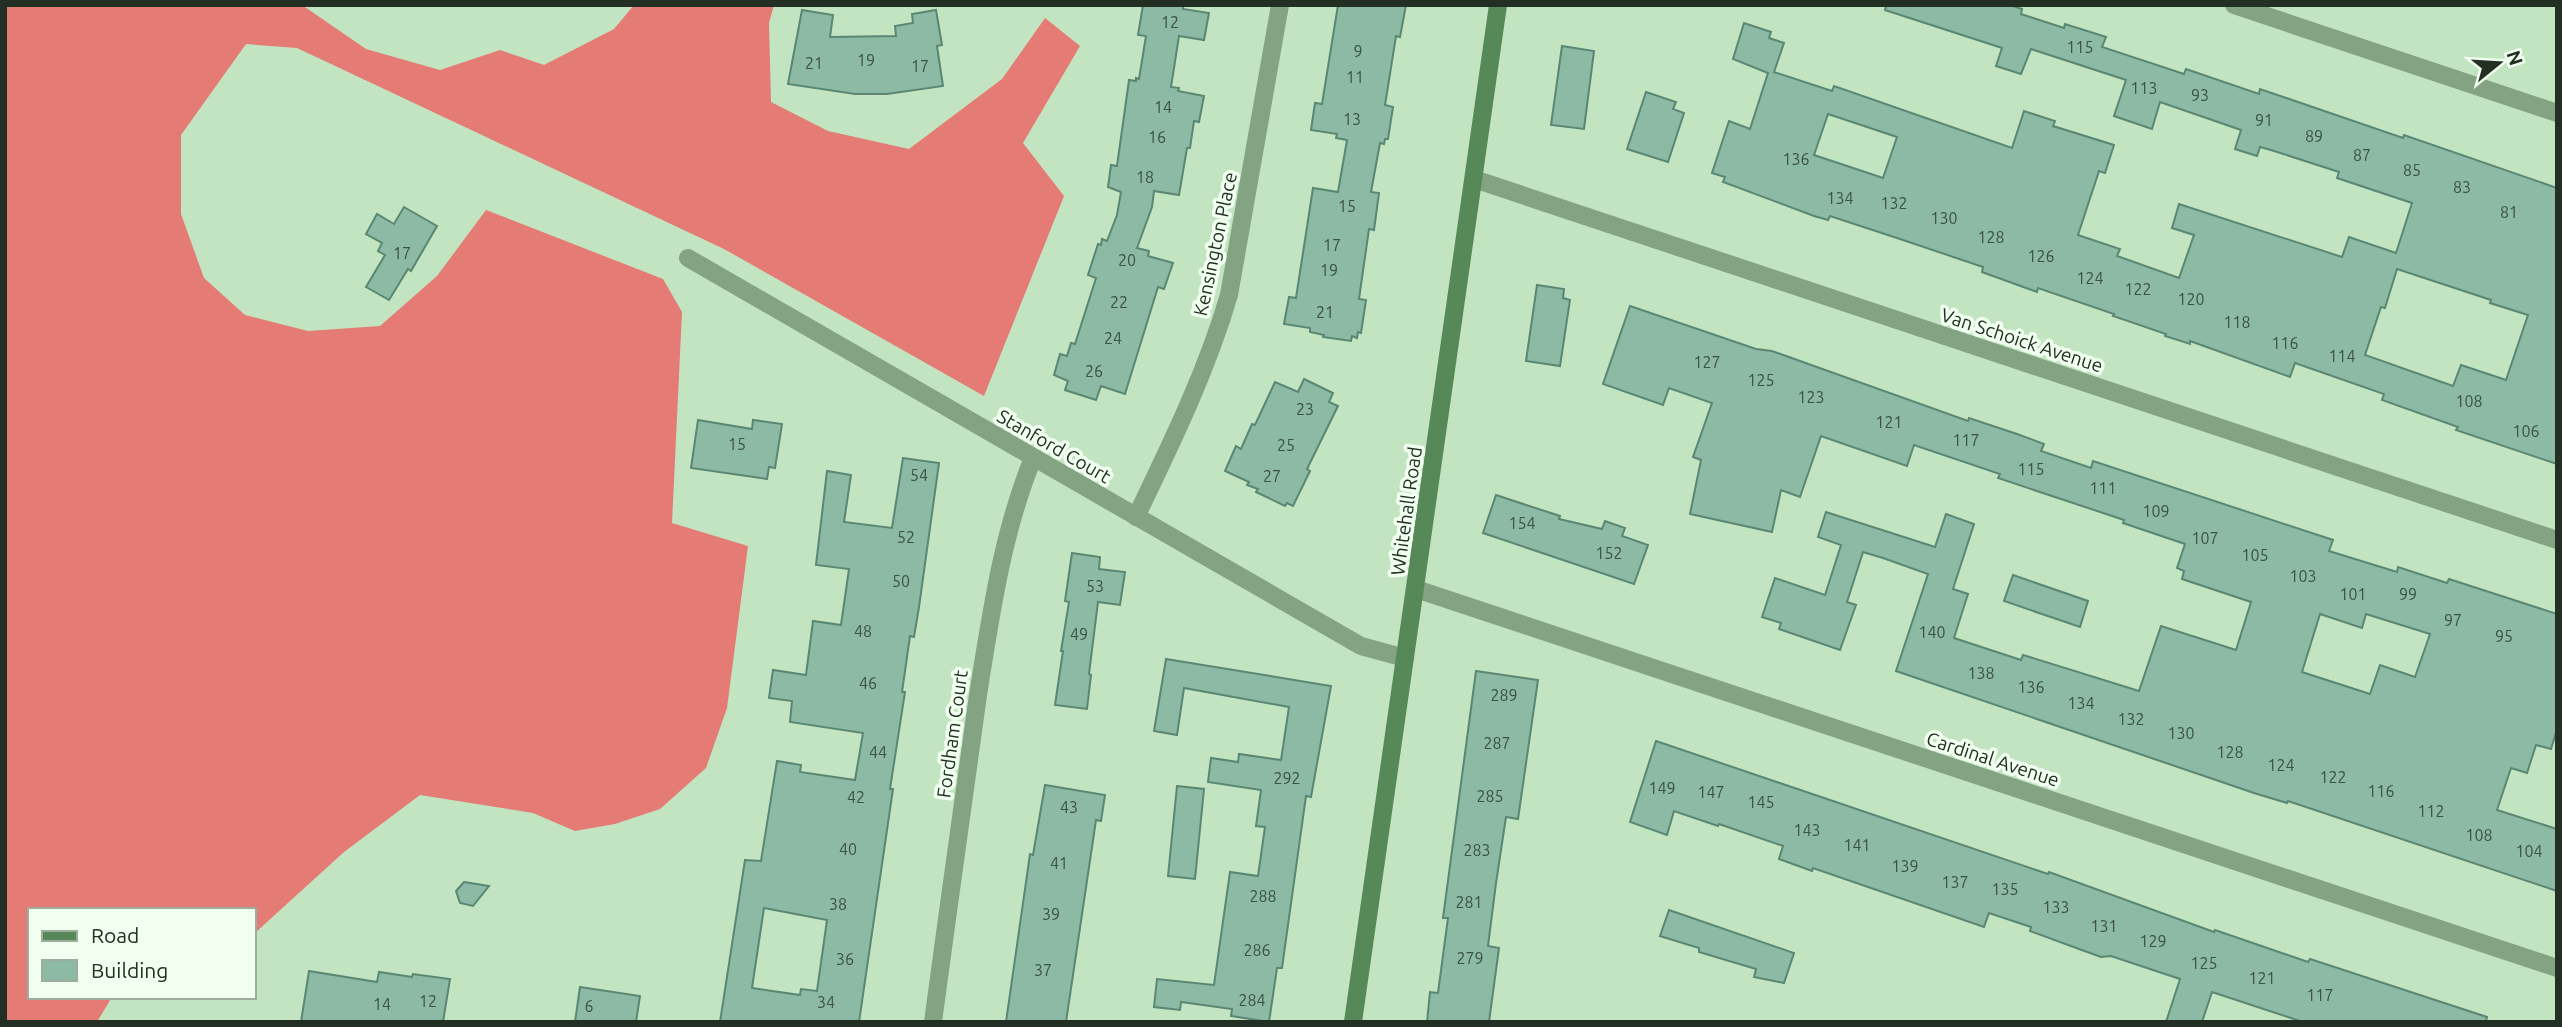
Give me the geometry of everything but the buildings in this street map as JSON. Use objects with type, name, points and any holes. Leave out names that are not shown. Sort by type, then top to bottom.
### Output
[{"type":"street","name":"Kensington Place","points":[[1136,517],[1194,395],[1211,354],[1229,295],[1280,5]]},
{"type":"street","name":"Whitehall Road","points":[[1353,1022],[1498,5]]},
{"type":"street","points":[[2234,5],[2557,113]]},
{"type":"street","name":"Van Schoick Avenue","points":[[1474,179],[2557,540]]},
{"type":"street","name":"Stanford Court","points":[[688,258],[1361,646],[1405,658]]},
{"type":"street","name":"Fordham Court","points":[[933,1022],[974,723],[1000,565],[1015,503],[1033,458]]},
{"type":"street","name":"Cardinal Avenue","points":[[1416,589],[2557,968]]},
{"type":"shaded area","points":[[5,5],[302,5],[366,49],[440,70],[500,50],[544,65],[614,29],[634,5],[774,5],[769,23],[771,102],[828,131],[909,149],[1002,79],[1045,18],[1080,46],[1023,143],[1064,196],[984,396],[724,249],[297,48],[246,44],[181,135],[181,214],[204,278],[245,315],[308,331],[380,326],[437,276],[486,210],[663,279],[682,312],[672,523],[748,546],[727,708],[706,768],[660,809],[615,824],[575,831],[533,813],[420,795],[344,852],[256,932],[256,908],[28,908],[28,999],[111,999],[97,1022],[5,1022]]}]
